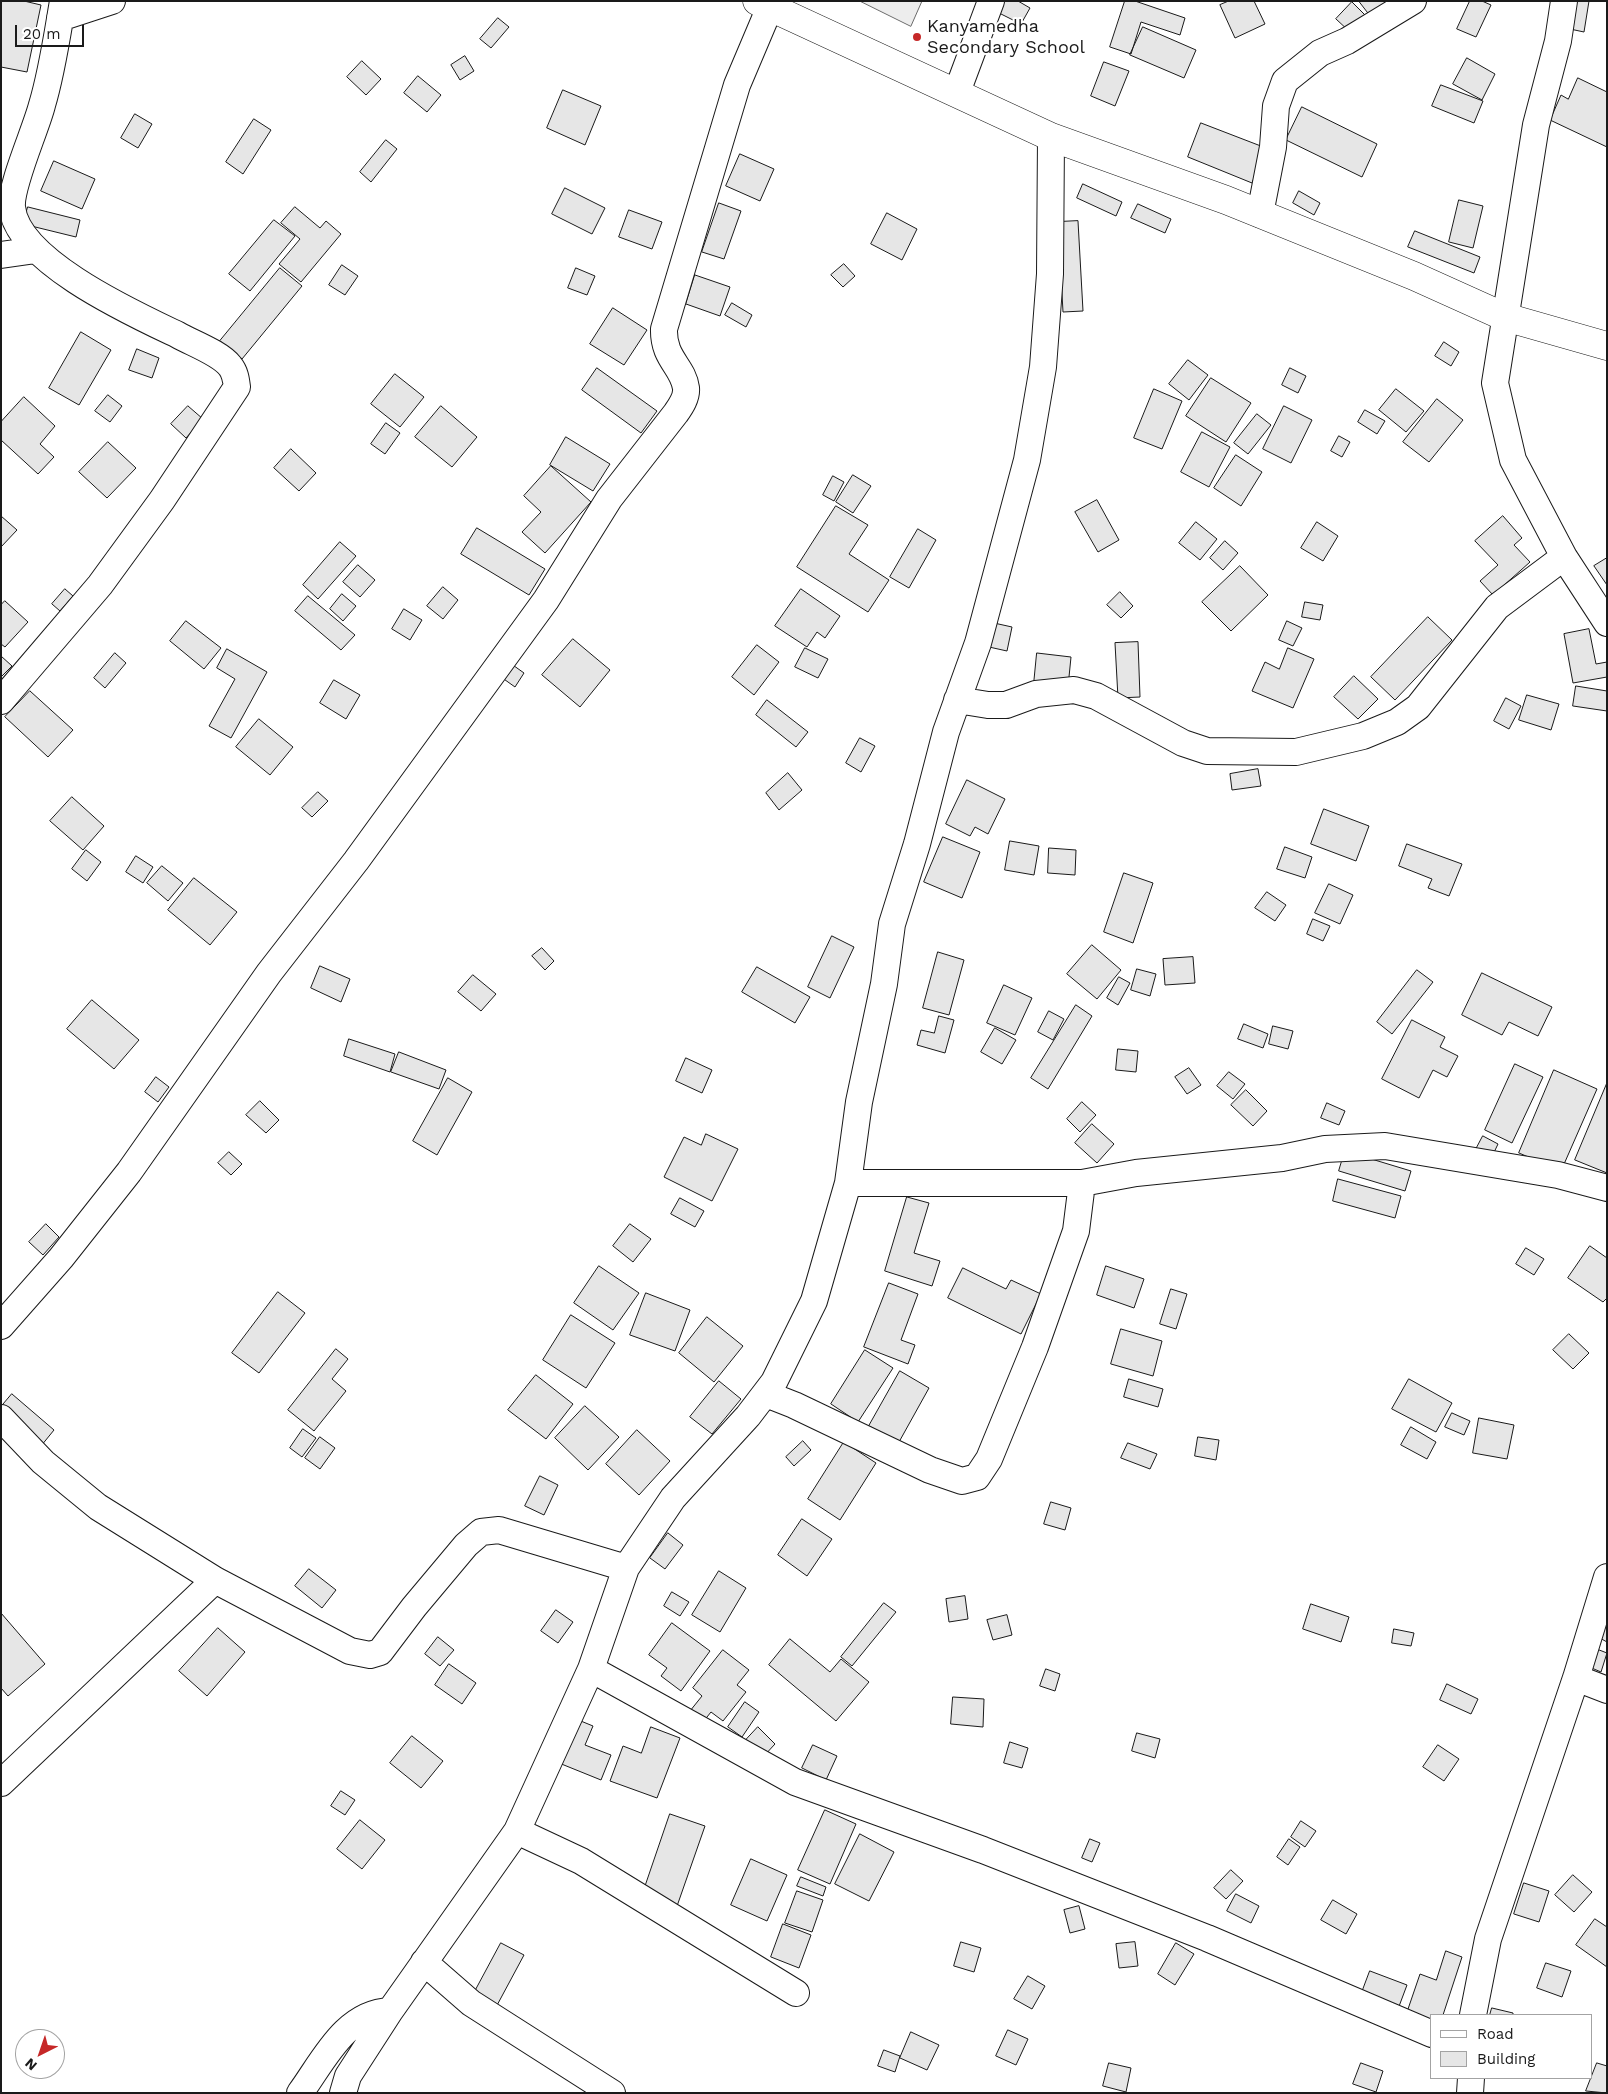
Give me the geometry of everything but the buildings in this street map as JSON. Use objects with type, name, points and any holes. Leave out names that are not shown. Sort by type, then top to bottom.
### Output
[{"type":"main road","points":[[763,4],[958,92],[1051,137],[1260,214],[1414,276],[1505,317],[1607,346]]},
{"type":"street","points":[[1,702],[100,585],[162,500],[236,387],[236,379],[229,364],[205,349],[129,312],[66,274],[36,250],[7,215],[43,103],[62,10],[112,1]]},
{"type":"street","points":[[958,92],[990,1]]},
{"type":"street","points":[[1260,214],[1273,147],[1276,106],[1285,81],[1320,53],[1347,41],[1412,1]]},
{"type":"street","points":[[1564,1],[1558,41],[1536,125],[1512,289],[1505,317],[1495,383],[1513,460],[1564,557],[1607,623]]},
{"type":"street","points":[[1,1326],[61,1258],[129,1172],[269,973],[356,861],[546,600],[609,499],[676,413],[685,398],[686,387],[663,343],[664,330],[736,86],[763,4]]},
{"type":"street","points":[[343,2093],[348,2076],[390,2011],[517,1831],[591,1669],[626,1568],[674,1498],[766,1394],[774,1382],[814,1301],[848,1184],[859,1102],[884,984],[892,924],[946,732],[978,644],[1027,460],[1043,367],[1049,293],[1051,137]]},
{"type":"street","points":[[1,255],[36,250]]},
{"type":"street","points":[[957,700],[988,705],[1006,705],[1036,694],[1074,690],[1096,696],[1183,743],[1207,751],[1296,752],[1363,736],[1397,722],[1418,707],[1497,607],[1564,557]]},
{"type":"street","points":[[848,1184],[1082,1183],[1136,1173],[1282,1158],[1325,1149],[1385,1146],[1558,1175],[1607,1188]]},
{"type":"street","points":[[766,1394],[794,1405],[930,1470],[962,1481],[976,1477],[989,1460],[1038,1338],[1076,1231],[1082,1183]]},
{"type":"street","points":[[1,1418],[43,1462],[98,1507],[215,1580],[350,1650],[370,1656],[380,1652],[419,1600],[466,1546],[481,1532],[499,1530],[626,1568]]},
{"type":"street","points":[[1473,2014],[1488,1939],[1576,1678],[1607,1577]]},
{"type":"street","points":[[1,1783],[215,1580]]},
{"type":"street","points":[[591,1669],[795,1782],[983,1850],[1198,1935],[1430,2033]]},
{"type":"street","points":[[1576,1678],[1607,1690]]},
{"type":"street","points":[[517,1831],[581,1861],[796,1993]]},
{"type":"street","points":[[424,1962],[471,2003],[612,2093]]},
{"type":"street","points":[[300,2093],[346,2029],[362,2017],[375,2012],[390,2011]]},
{"type":"street","points":[[1470,2093],[1471,2079]]},
{"type":"shaded area","points":[[860,1],[922,1],[911,26]]},
{"type":"place","name":"Kanyamedha Secondary School","points":[[917,37]]}]
